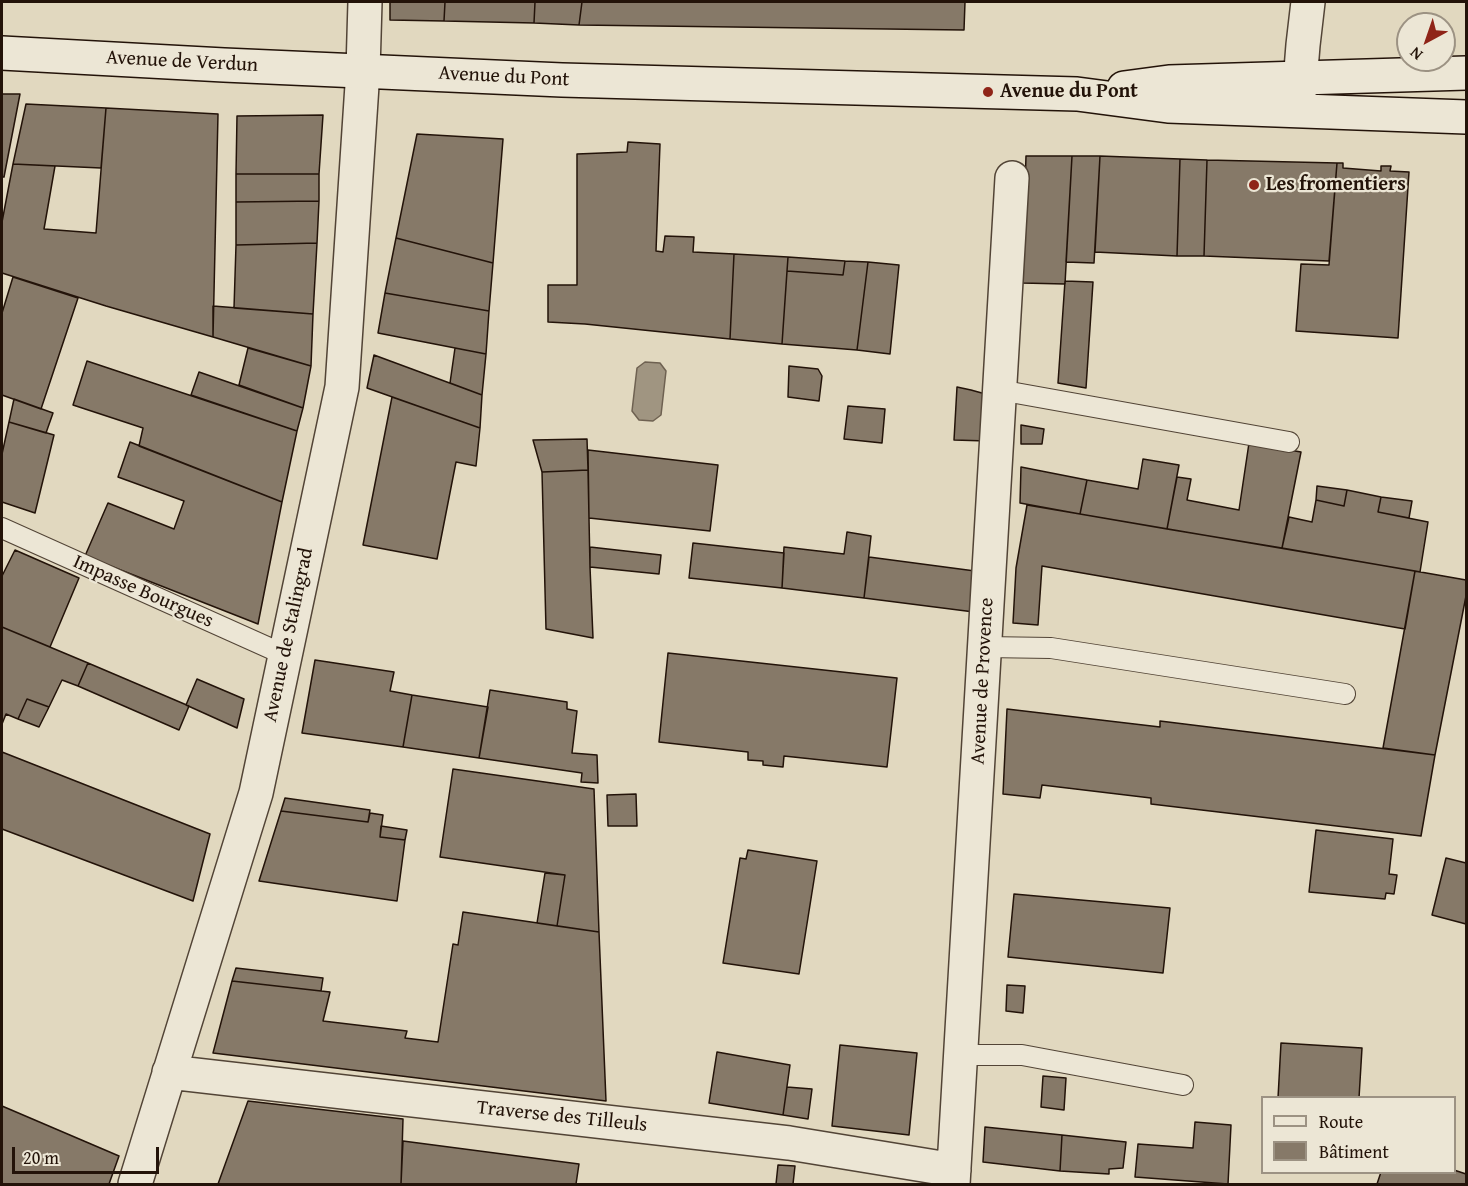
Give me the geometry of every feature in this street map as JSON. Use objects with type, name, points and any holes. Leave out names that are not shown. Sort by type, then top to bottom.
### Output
[{"type":"street","name":"Avenue de Stalingrad","points":[[135,1185],[255,793],[342,387],[363,70],[365,2]]},
{"type":"street","points":[[1298,111],[1308,2]]},
{"type":"street","name":"Avenue de Verdun","points":[[2,53],[363,70]]},
{"type":"street","name":"Avenue du Pont","points":[[363,70],[562,80],[1077,94],[1168,106],[1467,117]]},
{"type":"street","name":"Avenue du Pont","points":[[1077,94],[1169,82],[1467,73]]},
{"type":"street","name":"Avenue de Provence","points":[[954,1178],[1012,178]]},
{"type":"street","name":"Traverse des Tilleuls","points":[[169,1072],[789,1143],[954,1178]]},
{"type":"lane","points":[[999,390],[1289,442]]},
{"type":"lane","name":"Impasse Bourgues","points":[[2,528],[285,655]]},
{"type":"lane","points":[[985,647],[1051,648],[1345,694]]},
{"type":"lane","points":[[961,1055],[1022,1055],[1183,1085]]},
{"type":"shaded area","points":[[645,362],[660,363],[666,371],[661,415],[653,421],[639,420],[632,411],[637,368]]},
{"type":"building","points":[[390,2],[445,2],[444,21],[390,20]]},
{"type":"building","points":[[445,2],[535,2],[534,23],[444,21]]},
{"type":"building","points":[[535,2],[582,2],[579,25],[534,23]]},
{"type":"building","points":[[582,2],[965,2],[964,30],[579,25]]},
{"type":"building","points":[[2,94],[20,94],[4,177],[2,177]]},
{"type":"building","points":[[26,104],[106,108],[101,168],[13,164]]},
{"type":"building","points":[[106,108],[218,114],[213,337],[2,273],[2,222],[13,164],[55,166],[44,229],[96,233]]},
{"type":"building","points":[[323,115],[319,174],[236,174],[237,116]]},
{"type":"building","points":[[417,134],[503,139],[493,263],[396,238]]},
{"type":"building","points":[[628,142],[660,144],[656,251],[663,252],[665,236],[694,237],[693,252],[734,254],[730,339],[548,322],[548,285],[577,285],[577,154],[627,152]]},
{"type":"building","points":[[1026,156],[1072,156],[1065,284],[1022,283]]},
{"type":"building","points":[[1072,156],[1100,156],[1094,263],[1066,262]]},
{"type":"building","points":[[1100,156],[1180,159],[1177,256],[1095,252]]},
{"type":"building","points":[[1180,159],[1207,160],[1204,256],[1177,256]]},
{"type":"building","points":[[1207,160],[1337,163],[1329,261],[1204,256]]},
{"type":"building","points":[[1337,163],[1343,163],[1343,168],[1381,171],[1381,166],[1391,166],[1390,171],[1409,172],[1398,338],[1296,331],[1301,264],[1329,265]]},
{"type":"building","points":[[236,174],[319,174],[319,201],[236,202]]},
{"type":"building","points":[[319,201],[317,243],[236,245],[236,202]]},
{"type":"building","points":[[396,238],[493,263],[489,311],[385,293]]},
{"type":"building","points":[[317,243],[313,314],[234,308],[236,245]]},
{"type":"building","points":[[734,254],[788,257],[782,344],[730,339]]},
{"type":"building","points":[[788,257],[845,261],[843,275],[787,271]]},
{"type":"building","points":[[845,261],[868,262],[857,350],[782,344],[787,271],[843,275]]},
{"type":"building","points":[[868,262],[899,265],[890,354],[857,350]]},
{"type":"building","points":[[13,277],[78,298],[41,409],[2,395],[2,313]]},
{"type":"building","points":[[1065,281],[1093,282],[1086,388],[1058,383]]},
{"type":"building","points":[[385,293],[489,311],[486,354],[378,333]]},
{"type":"building","points":[[213,306],[313,314],[311,366],[213,337]]},
{"type":"building","points":[[248,348],[311,366],[303,408],[239,385]]},
{"type":"building","points":[[455,348],[486,354],[482,395],[450,383]]},
{"type":"building","points":[[374,355],[482,395],[480,428],[367,388]]},
{"type":"building","points":[[87,361],[297,431],[282,502],[139,446],[143,428],[73,405]]},
{"type":"building","points":[[789,366],[818,369],[822,376],[819,401],[788,397]]},
{"type":"building","points":[[199,372],[303,408],[297,431],[191,395]]},
{"type":"building","points":[[957,387],[989,395],[987,441],[954,440]]},
{"type":"building","points":[[392,397],[480,428],[476,466],[456,462],[437,559],[363,545]]},
{"type":"building","points":[[14,399],[53,413],[46,433],[9,422]]},
{"type":"building","points":[[848,406],[885,409],[882,443],[844,439]]},
{"type":"building","points":[[9,422],[54,435],[35,513],[2,502],[2,454]]},
{"type":"building","points":[[1021,425],[1044,429],[1042,444],[1021,444]]},
{"type":"building","points":[[587,439],[588,470],[542,472],[533,440]]},
{"type":"building","points":[[130,442],[282,502],[258,624],[85,556],[108,503],[174,529],[184,501],[118,477]]},
{"type":"building","points":[[1249,443],[1301,452],[1282,548],[1167,529],[1177,477],[1191,479],[1187,500],[1239,510]]},
{"type":"building","points":[[588,450],[718,465],[710,531],[589,518]]},
{"type":"building","points":[[1143,459],[1179,465],[1167,529],[1080,514],[1087,480],[1138,489]]},
{"type":"building","points":[[1021,467],[1087,480],[1080,514],[1020,503]]},
{"type":"building","points":[[588,470],[593,638],[546,629],[542,472]]},
{"type":"building","points":[[1317,486],[1347,490],[1344,506],[1316,500]]},
{"type":"building","points":[[1347,490],[1381,497],[1378,512],[1428,522],[1420,572],[1282,548],[1289,517],[1312,522],[1316,500],[1344,506]]},
{"type":"building","points":[[1381,497],[1412,501],[1409,518],[1378,512]]},
{"type":"building","points":[[1027,505],[1415,571],[1405,629],[1042,566],[1038,625],[1013,623],[1016,568]]},
{"type":"building","points":[[847,532],[871,536],[864,598],[782,588],[784,547],[844,554]]},
{"type":"building","points":[[693,543],[784,553],[782,588],[689,578]]},
{"type":"building","points":[[590,547],[661,555],[659,574],[590,567]]},
{"type":"building","points":[[15,550],[79,578],[50,647],[2,627],[2,576]]},
{"type":"building","points":[[869,557],[975,571],[974,612],[864,598]]},
{"type":"building","points":[[1415,571],[1466,580],[1466,596],[1435,755],[1383,748]]},
{"type":"building","points":[[2,627],[88,663],[78,686],[62,680],[49,707],[27,699],[18,719],[6,714],[2,724]]},
{"type":"building","points":[[668,653],[897,678],[887,767],[784,756],[783,767],[763,765],[763,761],[748,760],[748,752],[659,742]]},
{"type":"building","points":[[315,660],[394,672],[390,691],[412,695],[403,747],[302,733]]},
{"type":"building","points":[[88,663],[189,706],[179,730],[78,686]]},
{"type":"building","points":[[197,679],[244,699],[237,728],[186,705]]},
{"type":"building","points":[[490,690],[567,702],[567,709],[577,711],[572,753],[597,755],[598,783],[581,782],[582,773],[479,758]]},
{"type":"building","points":[[412,695],[488,707],[479,758],[403,747]]},
{"type":"building","points":[[27,699],[49,707],[39,727],[18,719]]},
{"type":"building","points":[[1007,709],[1160,727],[1160,721],[1435,755],[1421,836],[1151,804],[1151,798],[1042,785],[1040,798],[1003,794]]},
{"type":"building","points":[[2,752],[210,834],[193,901],[2,829]]},
{"type":"building","points":[[453,769],[594,789],[599,932],[557,926],[565,875],[440,857]]},
{"type":"building","points":[[636,794],[637,826],[608,826],[607,795]]},
{"type":"building","points":[[285,798],[370,810],[368,822],[281,811]]},
{"type":"building","points":[[281,811],[368,822],[370,813],[383,815],[380,837],[405,840],[397,901],[259,881]]},
{"type":"building","points":[[381,826],[407,830],[405,840],[380,837]]},
{"type":"building","points":[[1316,830],[1393,839],[1389,874],[1397,875],[1394,894],[1386,893],[1385,899],[1309,892]]},
{"type":"building","points":[[748,850],[817,861],[799,974],[723,963],[740,858],[746,859]]},
{"type":"building","points":[[1446,858],[1466,863],[1466,924],[1432,915]]},
{"type":"building","points":[[545,873],[565,875],[557,926],[537,923]]},
{"type":"building","points":[[1014,894],[1170,908],[1163,973],[1008,957]]},
{"type":"building","points":[[463,912],[599,932],[606,1101],[213,1053],[232,981],[330,992],[323,1021],[407,1031],[405,1038],[438,1042],[453,944],[458,945]]},
{"type":"building","points":[[236,968],[323,978],[321,991],[232,981]]},
{"type":"building","points":[[1007,985],[1025,986],[1023,1013],[1006,1011]]},
{"type":"building","points":[[1281,1043],[1362,1048],[1359,1096],[1278,1096]]},
{"type":"building","points":[[840,1045],[917,1053],[909,1135],[832,1126]]},
{"type":"building","points":[[717,1052],[790,1065],[783,1115],[709,1103]]},
{"type":"building","points":[[1043,1076],[1066,1078],[1064,1110],[1041,1107]]},
{"type":"building","points":[[787,1087],[812,1089],[808,1119],[783,1115]]},
{"type":"building","points":[[248,1101],[403,1119],[401,1184],[218,1184]]},
{"type":"building","points":[[2,1106],[119,1156],[109,1184],[2,1184]]},
{"type":"building","points":[[1195,1122],[1231,1125],[1228,1184],[1135,1177],[1138,1144],[1193,1148]]},
{"type":"building","points":[[985,1127],[1062,1135],[1060,1171],[983,1162]]},
{"type":"building","points":[[1062,1135],[1126,1142],[1123,1168],[1109,1169],[1109,1174],[1060,1171]]},
{"type":"building","points":[[403,1141],[579,1164],[576,1184],[401,1184]]},
{"type":"building","points":[[778,1165],[795,1166],[793,1184],[776,1184]]},
{"type":"building","points":[[1456,1171],[1466,1174],[1466,1184],[1377,1184],[1380,1174],[1456,1174]]},
{"type":"place","name":"Avenue du Pont","points":[[988,92]]},
{"type":"place","name":"Les fromentiers","points":[[1254,185]]}]
